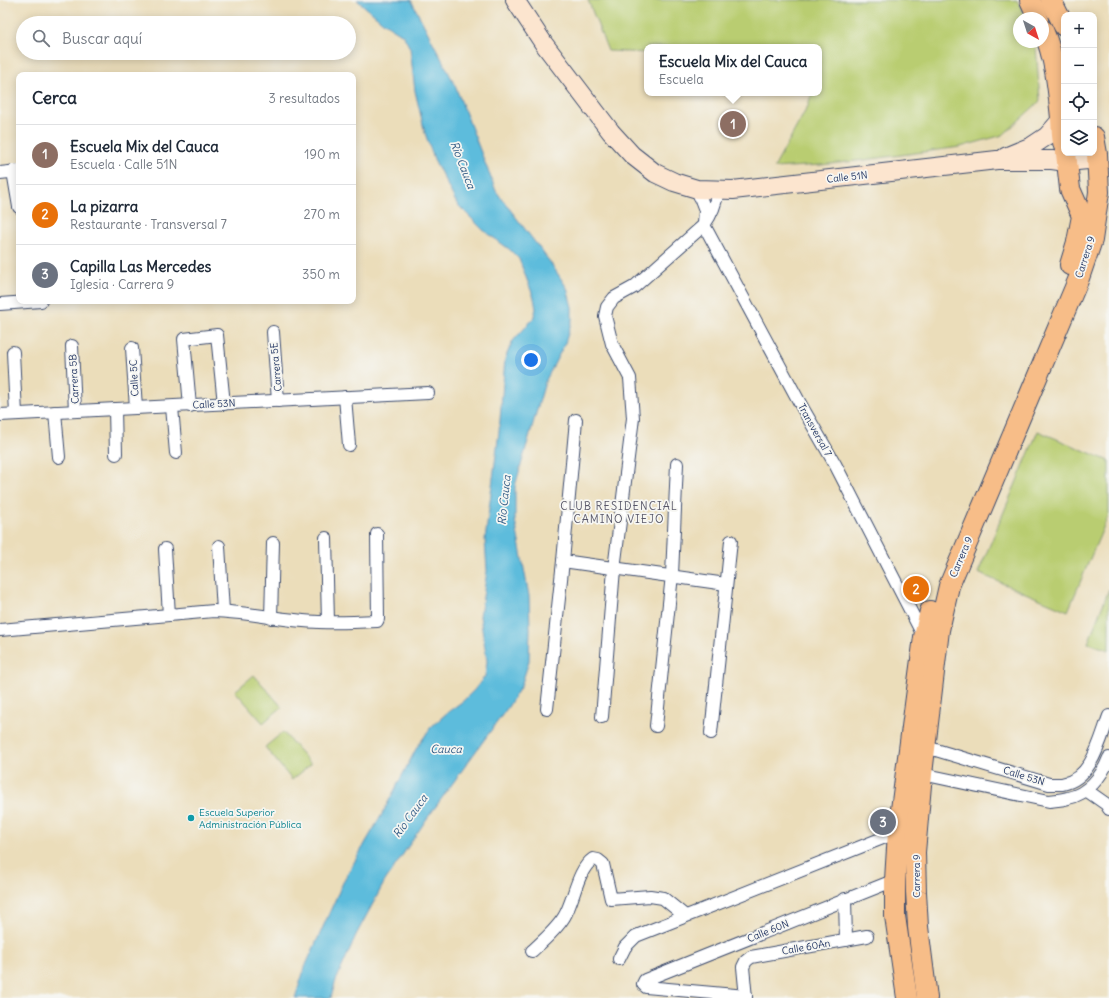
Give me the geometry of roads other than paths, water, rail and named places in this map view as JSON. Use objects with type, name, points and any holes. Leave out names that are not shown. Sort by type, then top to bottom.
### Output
[{"type":"main road","name":"Calle 51N","points":[[516,0],[544,44],[611,132],[632,155],[655,173],[674,182],[697,189],[733,190],[997,160],[1061,155]]},
{"type":"main road","points":[[1030,0],[1035,12]]},
{"type":"main road","points":[[1051,0],[1061,20]]},
{"type":"main road","name":"Carrera 9","points":[[1049,48],[1055,72],[1061,108]]},
{"type":"main road","name":"Calle 51N","points":[[997,160],[1032,146],[1046,136],[1061,122]]},
{"type":"main road","points":[[1046,136],[1061,154]]},
{"type":"main road","name":"Carrera 9","points":[[907,998],[895,916],[895,880],[898,832],[924,637],[939,578],[1062,287],[1077,242],[1082,216],[1070,189],[1062,156]]},
{"type":"main road","name":"Calle 51N","points":[[1067,156],[1088,160],[1090,156]]},
{"type":"main road","name":"Carrera 9","points":[[927,998],[918,927],[915,852],[922,774],[939,630],[949,586],[1078,278],[1092,240],[1099,192],[1097,156]]},
{"type":"street","points":[[0,173],[16,171]]},
{"type":"street","points":[[697,189],[705,210],[704,224]]},
{"type":"street","points":[[602,717],[614,569],[633,418],[630,378],[612,344],[605,316],[607,307],[614,298],[634,287],[704,224],[715,205],[718,190]]},
{"type":"street","name":"Transversal 7","points":[[704,224],[802,407],[835,464],[924,637]]},
{"type":"street","points":[[0,304],[16,303]]},
{"type":"street","name":"Carrera 5E","points":[[273,332],[278,401]]},
{"type":"street","points":[[190,406],[184,339],[217,335],[224,404]]},
{"type":"street","name":"Carrera 5B","points":[[72,346],[75,411]]},
{"type":"street","name":"Calle 5C","points":[[132,348],[136,408]]},
{"type":"street","points":[[13,352],[16,414]]},
{"type":"street","name":"Calle 53N","points":[[0,415],[428,393]]},
{"type":"street","points":[[346,397],[349,445]]},
{"type":"street","points":[[172,406],[176,453]]},
{"type":"street","points":[[115,410],[116,454]]},
{"type":"street","points":[[55,412],[58,457]]},
{"type":"street","points":[[547,709],[576,420]]},
{"type":"street","points":[[656,726],[672,575],[677,464]]},
{"type":"street","points":[[0,630],[223,611],[271,618],[328,622],[377,621],[377,534]]},
{"type":"street","points":[[326,538],[328,622]]},
{"type":"street","points":[[711,733],[731,541]]},
{"type":"street","points":[[271,618],[273,543]]},
{"type":"street","points":[[219,546],[223,611]]},
{"type":"street","points":[[165,549],[169,615]]},
{"type":"street","points":[[563,561],[614,569],[672,575],[726,584]]},
{"type":"street","name":"Calle 53N","points":[[926,747],[1049,784],[1062,784],[1074,779],[1086,770],[1093,758],[1109,716]]},
{"type":"street","name":"Calle 53N","points":[[922,774],[1049,801],[1069,798],[1086,790],[1096,781],[1106,766],[1109,758]]},
{"type":"street","points":[[1086,790],[1106,804],[1109,809]]},
{"type":"street","points":[[619,960],[625,947],[636,936],[898,832]]},
{"type":"street","points":[[532,951],[550,934],[564,917],[586,867],[593,860],[598,860],[603,864],[611,899],[650,896],[663,898],[685,916]]},
{"type":"street","name":"Calle 60N","points":[[746,997],[646,987],[643,984],[645,980],[895,880]]},
{"type":"street","points":[[845,900],[846,940]]},
{"type":"street","name":"Calle 60An","points":[[746,997],[743,967],[751,956],[867,936]]},
{"type":"water","name":"Cauca","points":[[357,0],[411,0],[454,83],[496,191],[550,262],[567,288],[572,307],[572,321],[565,343],[545,382],[515,486],[515,520],[529,596],[530,629],[529,661],[521,686],[508,707],[426,820],[385,881],[356,935],[335,983],[331,998],[295,998],[305,967],[345,878],[381,816],[416,749],[431,727],[463,701],[485,676],[487,661],[480,616],[487,571],[485,540],[499,432],[505,359],[512,342],[533,319],[536,309],[534,298],[519,259],[509,249],[483,230],[457,204],[434,159],[425,133],[415,91],[410,48],[403,35],[384,23]]},
{"type":"place","name":"Escuela Mix del Cauca","points":[[733,124]]},
{"type":"place","name":"La pizarra","points":[[916,589]]},
{"type":"place","name":"Escuela Superior Administración Pública","points":[[191,818]]},
{"type":"place","name":"Capilla Las Mercedes","points":[[883,822]]},
{"type":"district","name":"CLUB RESIDENCIAL CAMINO VIEJO","points":[[619,512]]},
{"type":"water label","name":"Río Cauca","points":[[463,165]]},
{"type":"water label","name":"Río Cauca","points":[[504,500]]},
{"type":"water label","name":"Río Cauca","points":[[410,816]]}]
